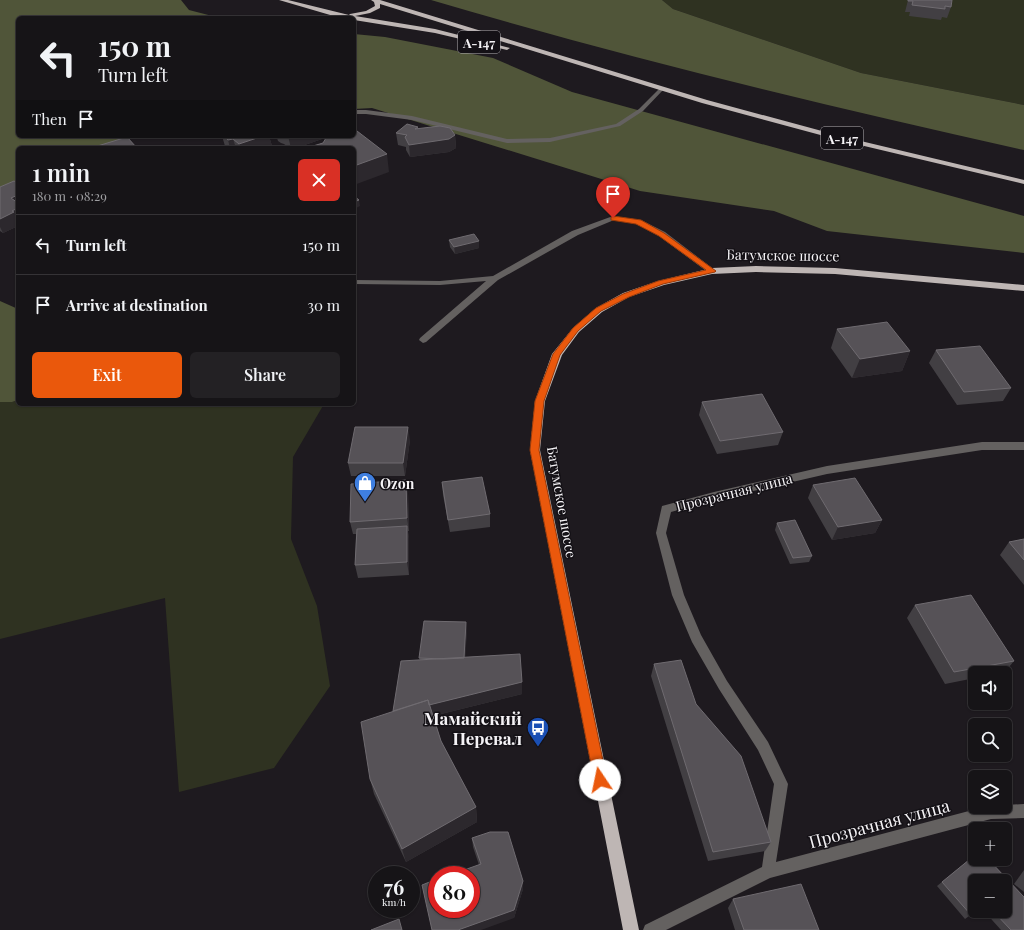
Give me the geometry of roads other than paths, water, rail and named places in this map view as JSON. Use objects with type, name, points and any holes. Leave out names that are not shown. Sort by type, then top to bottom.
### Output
[{"type":"highway","name":"А-147","points":[[282,0],[344,16]]},
{"type":"highway","name":"А-147","points":[[376,0],[661,89],[859,143],[1024,182]]},
{"type":"highway","points":[[338,15],[354,15],[368,12],[378,7],[376,0]]},
{"type":"highway","name":"А-147","points":[[356,18],[434,31],[618,76]]},
{"type":"highway","name":"Батумское шоссе","points":[[631,930],[534,450],[540,401],[557,354],[576,330],[599,310],[626,296],[661,283],[712,271],[835,271],[1024,288]]},
{"type":"street","points":[[356,112],[412,118],[507,141],[550,140],[618,125],[641,110],[661,89]]},
{"type":"street","points":[[423,340],[494,278],[575,232],[613,218],[638,222],[662,234],[712,271]]},
{"type":"street","points":[[356,282],[440,283],[494,278]]},
{"type":"street","name":"Прозрачная улица","points":[[768,871],[781,784],[763,746],[696,638],[678,595],[661,533],[666,510],[714,496],[827,470],[982,446],[1024,446]]},
{"type":"street","name":"Прозрачная улица","points":[[650,930],[768,871],[991,812],[1024,811]]},
{"type":"place","name":"Ozon","points":[[365,502]]},
{"type":"place","name":"Мамайский Перевал","points":[[538,748]]}]
